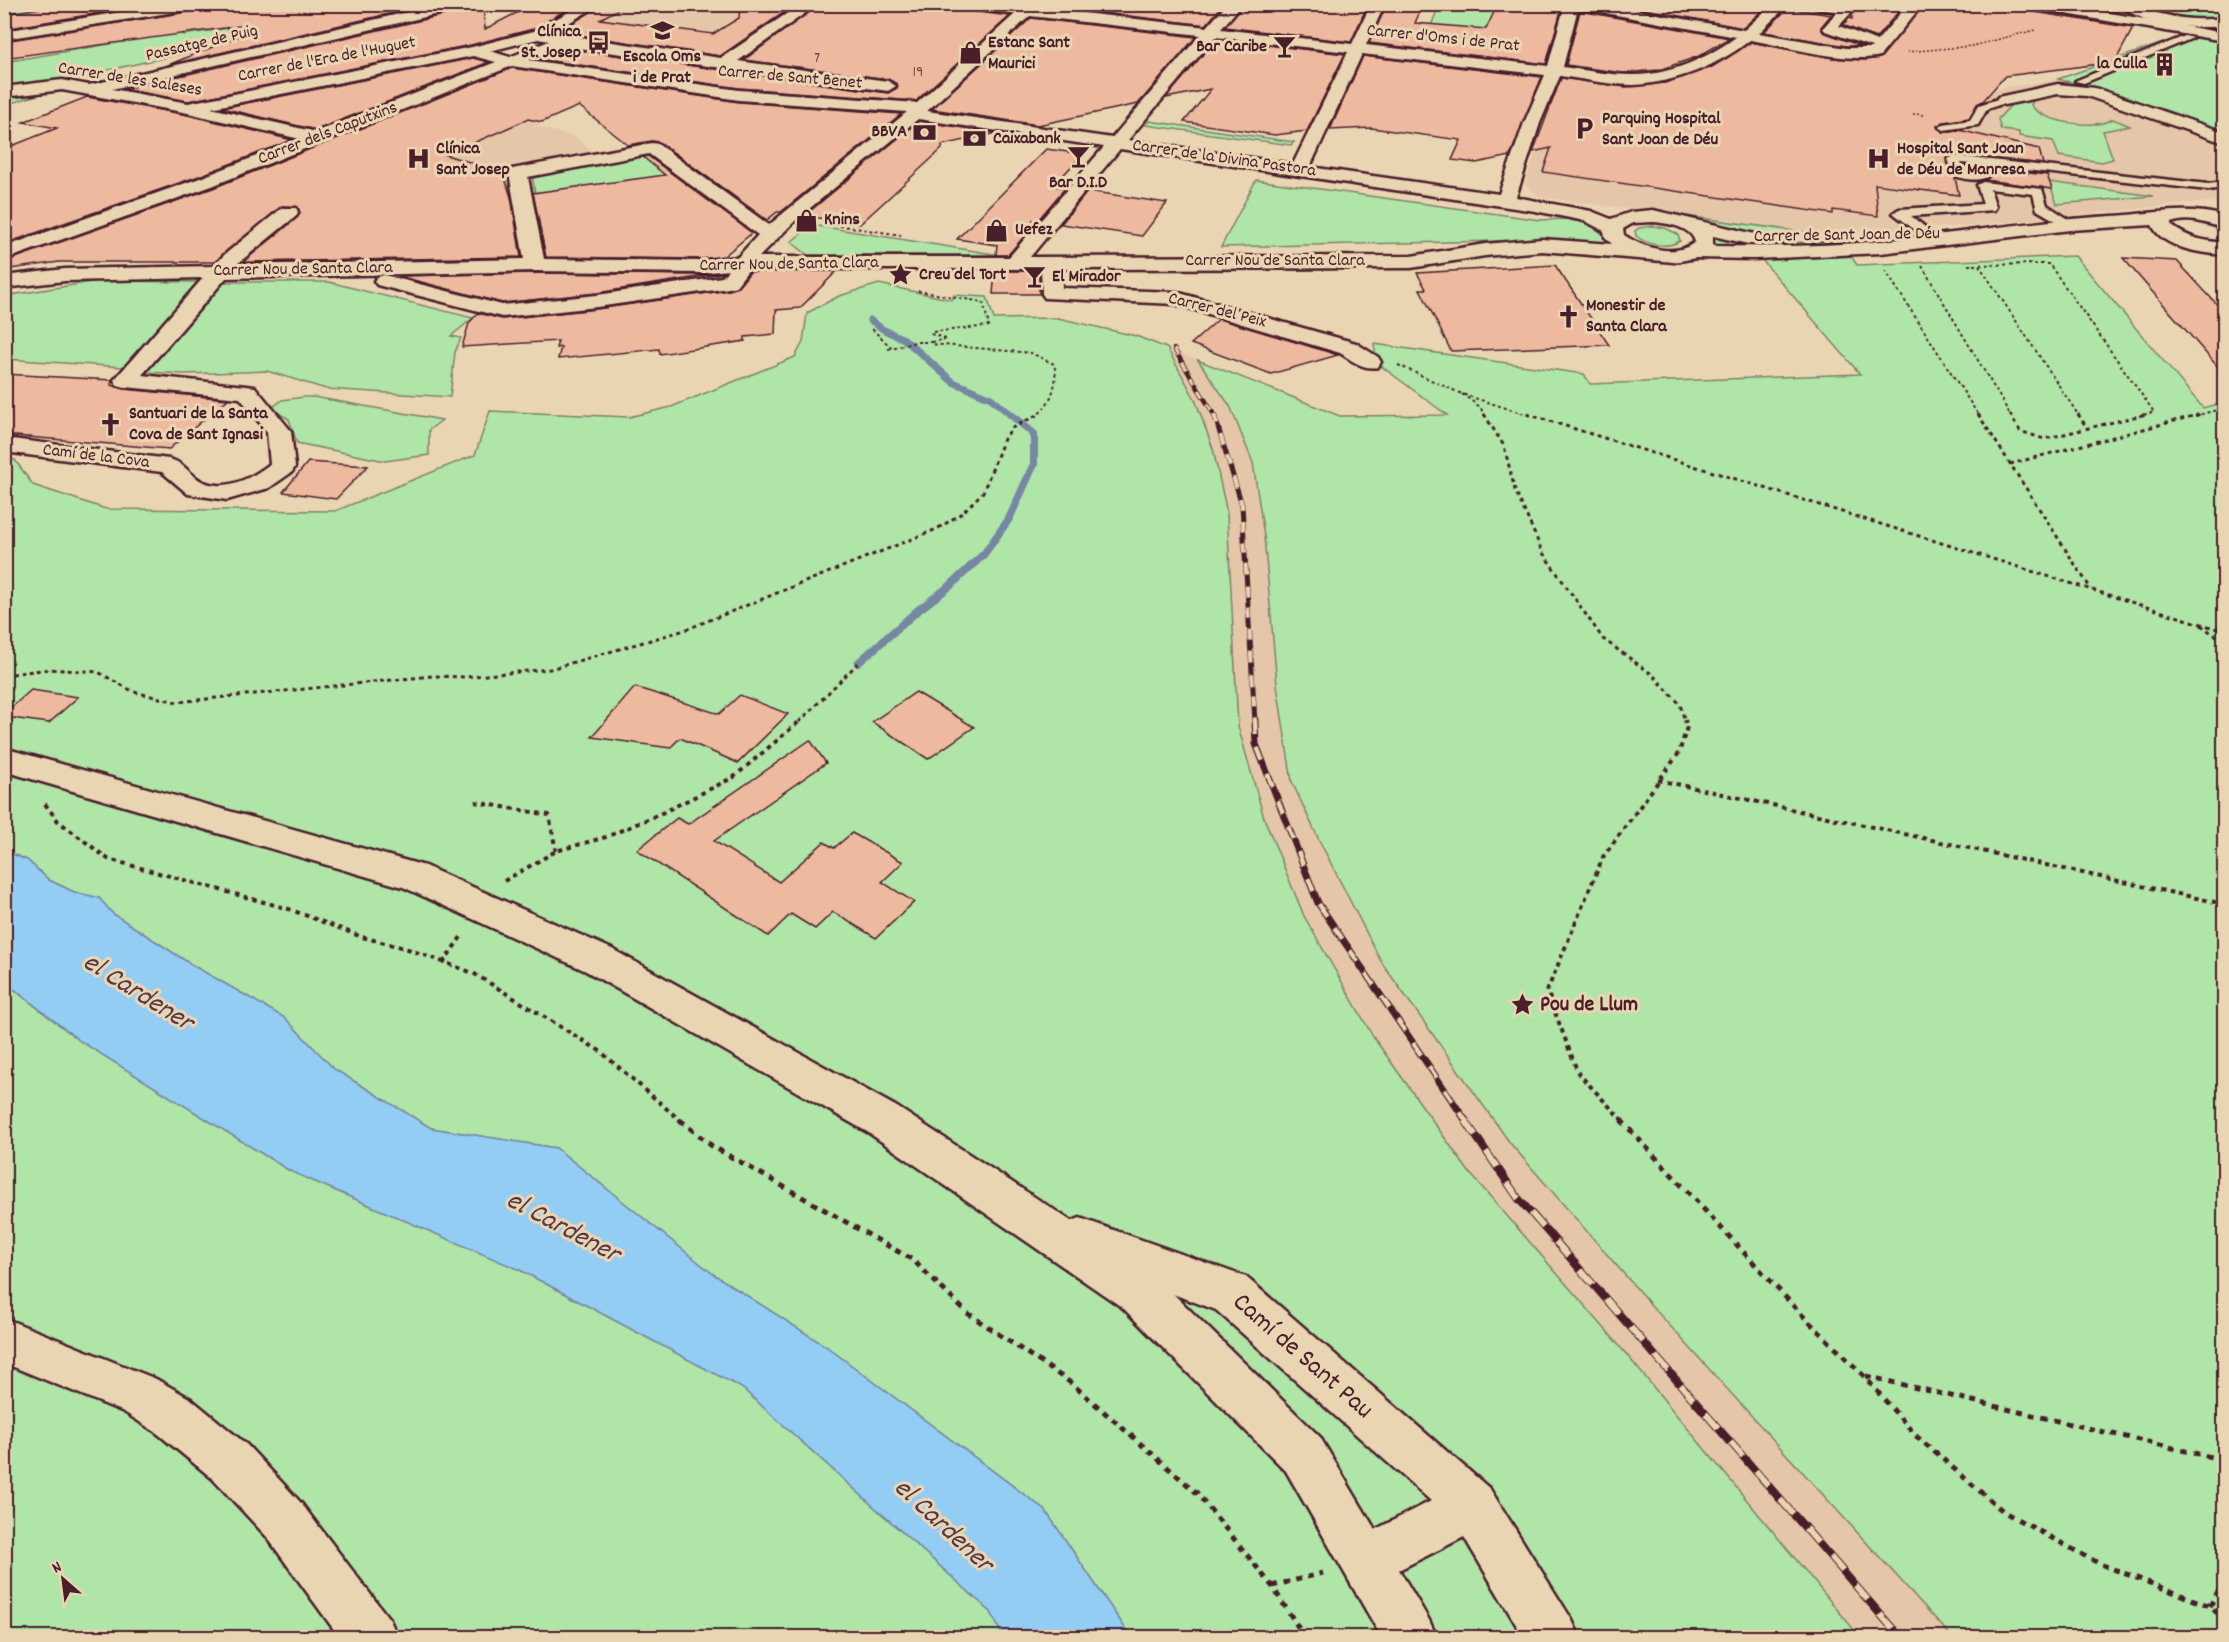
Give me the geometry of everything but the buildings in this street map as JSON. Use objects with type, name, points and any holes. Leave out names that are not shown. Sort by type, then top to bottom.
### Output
[{"type":"street","points":[[4,35],[200,4]]},
{"type":"street","name":"Carrer de l'Era de l'Huguet","points":[[188,108],[473,51],[539,34],[594,4]]},
{"type":"street","points":[[726,62],[811,4]]},
{"type":"street","name":"Carrer d'Oms i de Prat","points":[[962,4],[1031,8],[1213,32],[1633,80],[1655,77],[1723,53],[1782,4]]},
{"type":"street","points":[[1016,261],[1235,4]]},
{"type":"street","points":[[1299,171],[1378,4]]},
{"type":"street","points":[[1506,200],[1532,123],[1554,71],[1572,4]]},
{"type":"street","points":[[1577,4],[1846,53],[1878,50],[1916,4]]},
{"type":"street","points":[[1813,4],[1850,7]]},
{"type":"street","points":[[2031,4],[2164,18],[2190,22],[2224,32]]},
{"type":"street","points":[[2127,4],[2141,12],[2164,18]]},
{"type":"street","name":"Passatge de Puig","points":[[89,90],[463,5]]},
{"type":"street","points":[[1850,7],[1830,28],[1878,50]]},
{"type":"street","points":[[2061,7],[2224,37]]},
{"type":"street","points":[[344,271],[502,311],[597,301],[729,282],[742,263],[769,234],[938,93],[1031,8]]},
{"type":"street","points":[[2190,22],[2224,22]]},
{"type":"street","points":[[539,34],[563,41],[938,93]]},
{"type":"street","name":"Carrer dels Caputxins","points":[[4,254],[206,182],[563,41]]},
{"type":"street","name":"Carrer de l'Era de l'Huguet","points":[[473,51],[513,62]]},
{"type":"street","name":"Carrer de Sant Benet","points":[[513,62],[739,95],[917,111]]},
{"type":"street","name":"Carrer de les Saleses","points":[[4,92],[52,85],[89,90],[188,108],[318,138]]},
{"type":"street","points":[[2004,100],[2058,89],[2089,91],[2224,138]]},
{"type":"street","name":"Carrer de la Divina Pastora","points":[[917,111],[1299,171],[1535,205],[1591,217],[1613,228],[1615,237],[1620,241],[1644,252]]},
{"type":"street","points":[[535,265],[518,173],[652,148],[769,234]]},
{"type":"street","name":"Carrer de la Divina Pastora","points":[[1535,205],[1653,216]]},
{"type":"street","points":[[221,271],[231,259],[289,213]]},
{"type":"street","points":[[2224,216],[2180,215],[2168,227],[2224,256]]},
{"type":"street","points":[[1613,228],[1626,219],[1653,216]]},
{"type":"street","name":"Carrer de Sant Joan de Déu","points":[[1653,216],[1730,236],[1770,240],[1922,238],[2093,223],[2168,227]]},
{"type":"street","points":[[2205,217],[2224,222]]},
{"type":"street","points":[[65,275],[91,224]]},
{"type":"street","points":[[1689,225],[1703,234],[1706,241],[1703,248],[1694,252]]},
{"type":"street","name":"Carrer de Sant Joan de Déu","points":[[1644,252],[1671,256],[1694,252],[1754,253],[1870,247],[1922,238]]},
{"type":"street","name":"Carrer Nou de Santa Clara","points":[[4,282],[65,275],[344,271],[535,265],[701,267],[742,263],[1411,261],[1492,249],[1542,245],[1644,252]]},
{"type":"street","points":[[2199,245],[2224,249]]},
{"type":"street","name":"Carrer del Peix","points":[[1051,261],[1052,294],[1176,297],[1348,348],[1370,362]]},
{"type":"street","name":"Camí de la Cova","points":[[4,445],[169,466],[197,489],[227,492],[260,483],[283,467],[279,431],[247,392],[125,380],[221,271]]},
{"type":"street","points":[[4,759],[413,876],[599,960],[883,1120],[1138,1292],[1303,1454],[1412,1638]]},
{"type":"street","name":"Camí de Sant Pau","points":[[1040,1225],[1230,1293],[1473,1506],[1554,1638]]},
{"type":"street","points":[[4,1340],[140,1395],[174,1416],[230,1462],[284,1520],[372,1638]]},
{"type":"street","points":[[1367,1562],[1473,1506]]},
{"type":"lane","points":[[2080,81],[2188,38]]},
{"type":"lane","points":[[1944,127],[1974,123],[1983,107],[2004,100]]},
{"type":"lane","points":[[2070,224],[2041,207],[2038,191],[1982,181],[1959,174],[1954,159],[2208,187],[2224,185]]},
{"type":"lane","points":[[1982,181],[2036,183],[2037,188]]},
{"type":"lane","points":[[1922,238],[1899,213],[1990,207],[1982,181]]},
{"type":"path","points":[[1878,50],[1920,52],[1972,46],[2040,29],[2061,7]]},
{"type":"path","points":[[1870,247],[2091,590]]},
{"type":"path","points":[[1978,264],[2087,428]]},
{"type":"path","points":[[1933,265],[1922,265],[2020,431],[2044,439],[2154,412],[2049,264],[1967,265]]},
{"type":"path","points":[[872,329],[890,348],[915,342],[947,339],[931,333],[937,330],[989,326],[983,302],[929,294]]},
{"type":"path","points":[[4,675],[49,669],[98,672],[134,692],[177,702],[432,676],[465,677],[550,669],[685,630],[937,529],[962,513],[983,492],[1004,439],[1012,428],[1040,414],[1047,406],[1054,388],[1056,371],[1054,364],[1031,353],[944,347],[932,344],[932,342]]},
{"type":"path","points":[[1348,348],[1362,349],[1462,394],[2224,631]]},
{"type":"path","points":[[1462,394],[1480,408],[1504,446],[1515,490],[1543,554],[1603,639],[1653,675],[1680,704],[1687,728],[1678,753],[1603,857],[1547,991],[1578,1073],[1794,1306],[1864,1376],[1915,1435],[2004,1512],[2100,1564],[2210,1606],[2224,1620]]},
{"type":"path","points":[[2010,464],[2224,408]]},
{"type":"path","points":[[2197,622],[2224,642]]},
{"type":"path","points":[[469,902],[556,850],[606,837],[664,812],[734,777],[785,736],[858,663]]},
{"type":"path","points":[[1658,780],[2224,904]]},
{"type":"path","points":[[41,799],[58,821],[108,859],[289,909],[363,937],[408,949],[473,973],[600,1051],[656,1101],[712,1146],[913,1260],[966,1312],[1071,1383],[1197,1493],[1272,1586],[1300,1630],[1302,1638]]},
{"type":"path","points":[[475,802],[549,815],[556,850]]},
{"type":"path","points":[[1864,1376],[2224,1460]]},
{"type":"path","points":[[2210,1606],[2224,1580]]},
{"type":"shaded area","name":"Escola Oms i de Prat","points":[[606,5],[803,5],[731,50],[706,54],[565,35],[561,28]]},
{"type":"shaded area","name":"Hospital Sant Joan de Déu de Manresa","points":[[1753,39],[1946,78],[1978,92],[2058,79],[2100,90],[2224,134],[2224,200],[1968,226],[1817,234],[1540,197],[1525,184],[1560,80],[1578,78],[1638,85],[1652,83],[1719,63]]},
{"type":"shaded area","name":"Clínica Sant Josep","points":[[589,101],[556,114],[535,126],[575,137],[594,153],[501,168],[504,175],[299,211],[270,199],[227,199],[210,186],[412,106],[434,112]]},
{"type":"shaded area","points":[[1167,348],[1198,360],[1230,406],[1253,463],[1264,536],[1292,782],[1382,963],[1510,1143],[1651,1305],[1952,1637],[1860,1637],[1612,1337],[1469,1172],[1374,1037],[1304,915],[1264,818],[1238,726],[1227,513],[1213,449],[1195,399]]},
{"type":"green space","points":[[447,4],[322,33],[318,29],[250,39],[63,80],[47,92],[5,105],[4,62],[180,32],[183,35],[384,5]]},
{"type":"green space","points":[[1498,4],[1477,58],[1421,52],[1439,5]]},
{"type":"green space","points":[[5,5],[165,5],[5,30]]},
{"type":"green space","points":[[2139,5],[2209,5],[2224,13],[2224,17],[2216,20],[2194,20],[2157,13]]},
{"type":"green space","name":"la Culla","points":[[2186,35],[2224,43],[2224,134],[2100,90],[2058,79]]},
{"type":"green space","points":[[2033,101],[2031,105],[2037,111],[2058,120],[2095,124],[2113,119],[2130,126],[2103,131],[2113,159],[2102,162],[2059,156],[2053,141],[2019,136],[2019,132],[2001,130],[1998,119],[2011,105]]},
{"type":"green space","points":[[1149,121],[1294,142],[1291,145],[1145,125]]},
{"type":"green space","points":[[647,153],[680,172],[656,178],[535,193],[532,175]]},
{"type":"green space","points":[[1256,180],[1540,220],[1568,219],[1592,226],[1618,246],[1539,240],[1221,247]]},
{"type":"green space","points":[[2049,182],[2154,196],[2057,204]]},
{"type":"green space","points":[[1679,215],[1817,234],[1782,236],[1747,233],[1713,226]]},
{"type":"green space","points":[[812,225],[1000,255],[808,255],[791,242]]},
{"type":"green space","points":[[1653,226],[1678,234],[1680,241],[1669,245],[1657,245],[1636,236],[1635,231],[1639,228]]},
{"type":"green space","points":[[1711,236],[1777,242],[1842,241],[1848,245],[1712,248]]},
{"type":"green space","points":[[1851,256],[1857,265],[2075,256],[2203,408],[2224,402],[2224,1637],[1952,1637],[1651,1305],[1510,1143],[1382,963],[1292,782],[1277,685],[1264,536],[1253,463],[1230,406],[1198,360],[1340,416],[1447,415],[1377,363],[1374,344],[1584,374],[1590,384],[1860,374],[1762,260]]},
{"type":"green space","points":[[98,281],[201,282],[123,367],[5,359],[5,296]]},
{"type":"green space","points":[[221,282],[329,282],[473,318],[451,336],[461,338],[455,352],[450,397],[326,389],[267,371],[185,374],[147,372]]},
{"type":"green space","points":[[879,284],[952,300],[954,295],[987,297],[994,319],[1058,318],[1136,336],[1167,348],[1195,399],[1213,449],[1227,513],[1238,726],[1264,818],[1304,916],[1374,1038],[1469,1172],[1612,1337],[1860,1637],[1131,1637],[1045,1510],[827,1347],[713,1274],[556,1148],[431,1128],[334,1069],[285,1018],[192,965],[112,913],[99,898],[74,892],[49,880],[27,860],[5,851],[4,577],[10,573],[4,572],[5,458],[15,460],[33,485],[106,509],[335,511],[475,455],[490,411],[629,417],[671,407],[795,357],[803,342],[807,313],[839,296]]},
{"type":"green space","points":[[304,397],[442,420],[429,430],[429,455],[385,461],[297,443],[289,419],[275,411],[273,407],[282,400]]},
{"type":"green space","points":[[4,982],[80,1041],[290,1171],[520,1270],[742,1388],[991,1612],[1003,1637],[5,1637]]},
{"type":"water","name":"el Cardener","points":[[4,851],[27,860],[49,880],[74,892],[99,898],[112,913],[192,965],[285,1018],[334,1069],[431,1128],[556,1148],[713,1274],[827,1347],[1045,1510],[1131,1637],[1003,1637],[991,1612],[742,1388],[520,1270],[290,1171],[80,1041],[5,982]]},
{"type":"waterway","points":[[870,320],[884,330],[904,339],[953,382],[991,398],[1012,416]]},
{"type":"waterway","points":[[858,663],[917,611],[950,586],[984,554],[1009,519],[1034,464],[1034,434],[1010,414]]},
{"type":"railway","points":[[1174,349],[1214,415]]},
{"type":"railway","points":[[1214,415],[1242,505],[1255,722]]},
{"type":"railway","points":[[1255,720],[1256,744],[1318,903],[1466,1121]]},
{"type":"railway","points":[[1465,1120],[1518,1198],[1901,1638]]},
{"type":"place","name":"Escola Oms i de Prat","points":[[662,31]]},
{"type":"place","name":"Clínica St. Josep","points":[[599,42]]},
{"type":"place","name":"Bar Caribe","points":[[1285,47]]},
{"type":"place","name":"Estanc Sant Maurici","points":[[970,53]]},
{"type":"place","name":"la Culla","points":[[2165,64]]},
{"type":"place","name":"Parquing Hospital Sant Joan de Déu","points":[[1584,129]]},
{"type":"place","name":"BBVA","points":[[925,132]]},
{"type":"place","name":"Caixabank","points":[[975,139]]},
{"type":"place","name":"Bar D.I.D","points":[[1078,157]]},
{"type":"place","name":"Clínica Sant Josep","points":[[418,159]]},
{"type":"place","name":"Hospital Sant Joan de Déu de Manresa","points":[[1879,159]]},
{"type":"place","name":"Knins","points":[[806,220]]},
{"type":"place","name":"Uefez","points":[[997,230]]},
{"type":"place","name":"Creu del Tort","points":[[901,275]]},
{"type":"place","name":"El Mirador","points":[[1034,277]]},
{"type":"place","name":"Monestir de Santa Clara","points":[[1568,316]]},
{"type":"place","name":"Santuari de la Santa Cova de Sant Ignasi","points":[[111,424]]},
{"type":"place","name":"Pou de Llum","points":[[1522,1005]]}]
